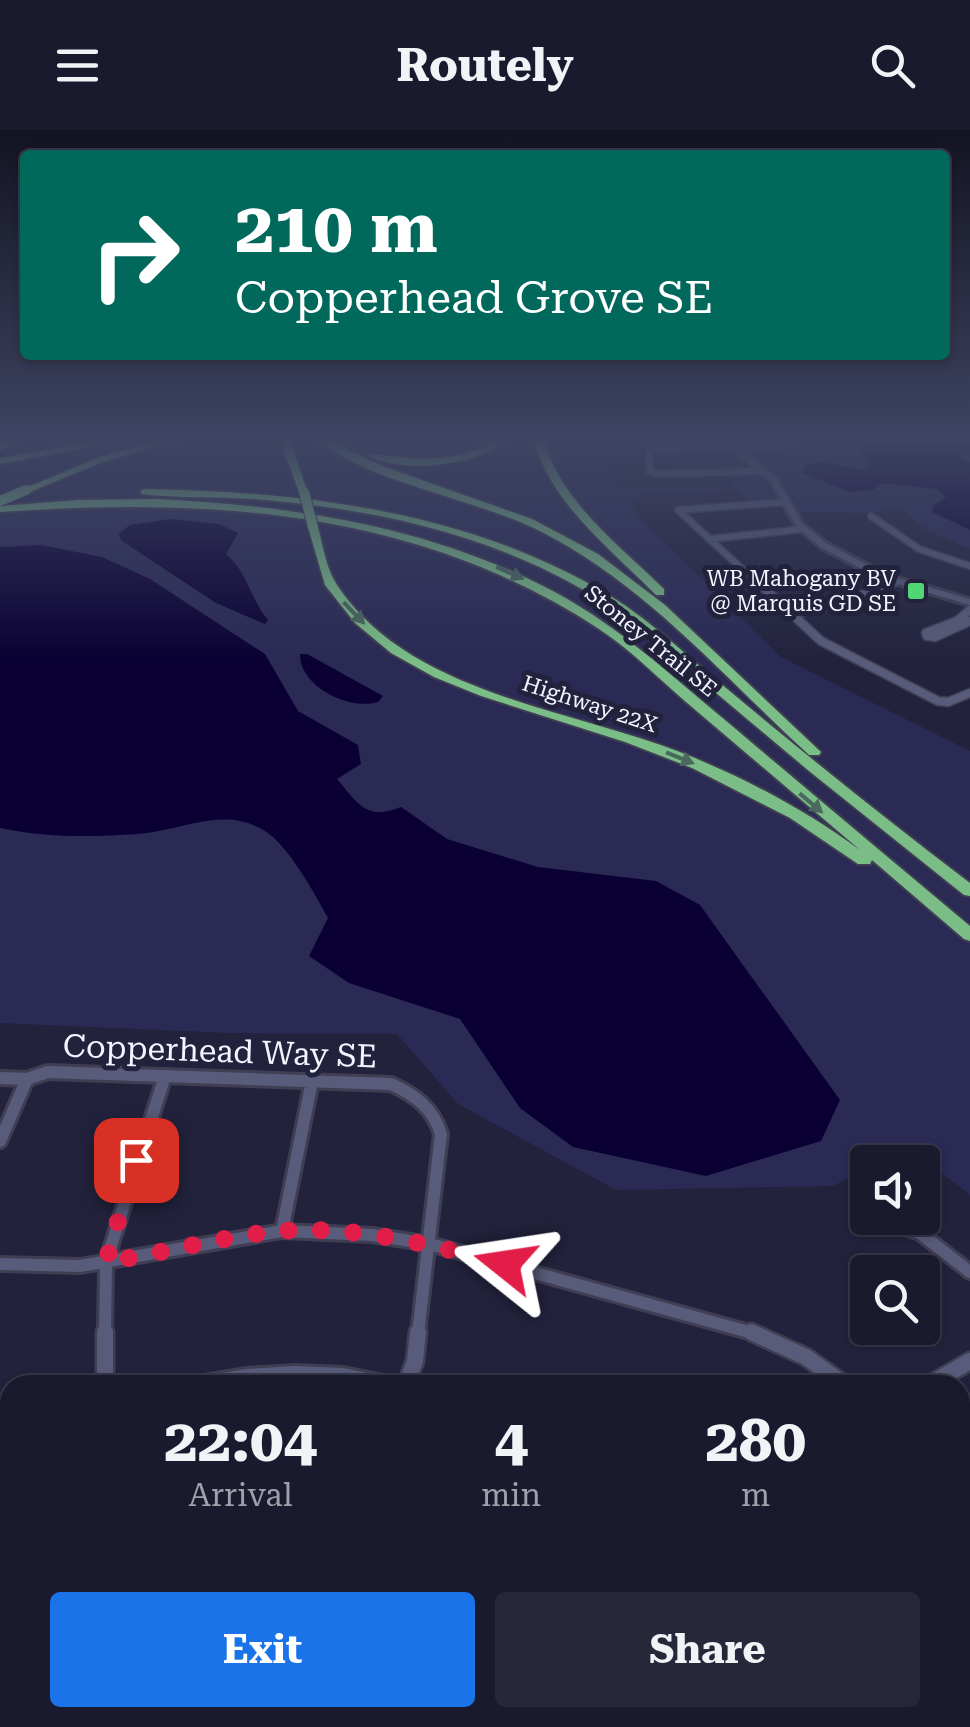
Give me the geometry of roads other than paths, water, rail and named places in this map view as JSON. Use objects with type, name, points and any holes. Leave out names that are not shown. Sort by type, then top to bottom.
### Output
[{"type":"highway","name":"Stoney Trail SE","points":[[294,515],[386,529],[502,568],[566,601],[606,628],[970,935]]},
{"type":"highway","name":"Highway 22X","points":[[310,515],[330,583],[344,603],[381,638],[413,659],[510,701],[670,754],[759,793],[859,857],[970,943]]},
{"type":"highway","name":"Stoney Trail SE","points":[[382,515],[506,550],[596,592],[633,616],[970,891]]},
{"type":"highway","points":[[505,515],[554,533],[638,587],[769,712],[907,832],[936,865]]},
{"type":"highway","points":[[587,515],[658,590],[711,654]]},
{"type":"street","points":[[685,515],[790,614],[834,650],[938,701],[948,702],[970,693]]},
{"type":"street","points":[[794,515],[804,529],[840,556],[897,582],[970,602]]},
{"type":"street","points":[[871,516],[902,540],[970,566]]},
{"type":"street","points":[[709,539],[804,529]]},
{"type":"street","points":[[748,574],[764,572]]},
{"type":"street","points":[[790,614],[842,603],[897,582]]},
{"type":"street","points":[[970,610],[957,621],[926,635],[935,638],[970,622]]},
{"type":"street","name":"Copperhead Way SE","points":[[0,1141],[27,1079],[48,1072],[391,1084],[410,1092],[437,1118],[440,1150],[415,1361],[410,1375]]},
{"type":"street","points":[[105,1375],[106,1262],[166,1076]]},
{"type":"street","points":[[0,1078],[27,1079]]},
{"type":"street","points":[[282,1231],[312,1082]]},
{"type":"street","points":[[0,1264],[66,1266],[106,1262],[282,1231],[372,1235],[430,1244],[747,1330],[806,1358],[831,1375]]},
{"type":"street","points":[[923,1235],[970,1272]]},
{"type":"street","points":[[946,1375],[970,1361]]},
{"type":"street","points":[[270,1375],[320,1375]]},
{"type":"place","name":"WB Mahogany BV @ Marquis GD SE","points":[[916,591]]}]
